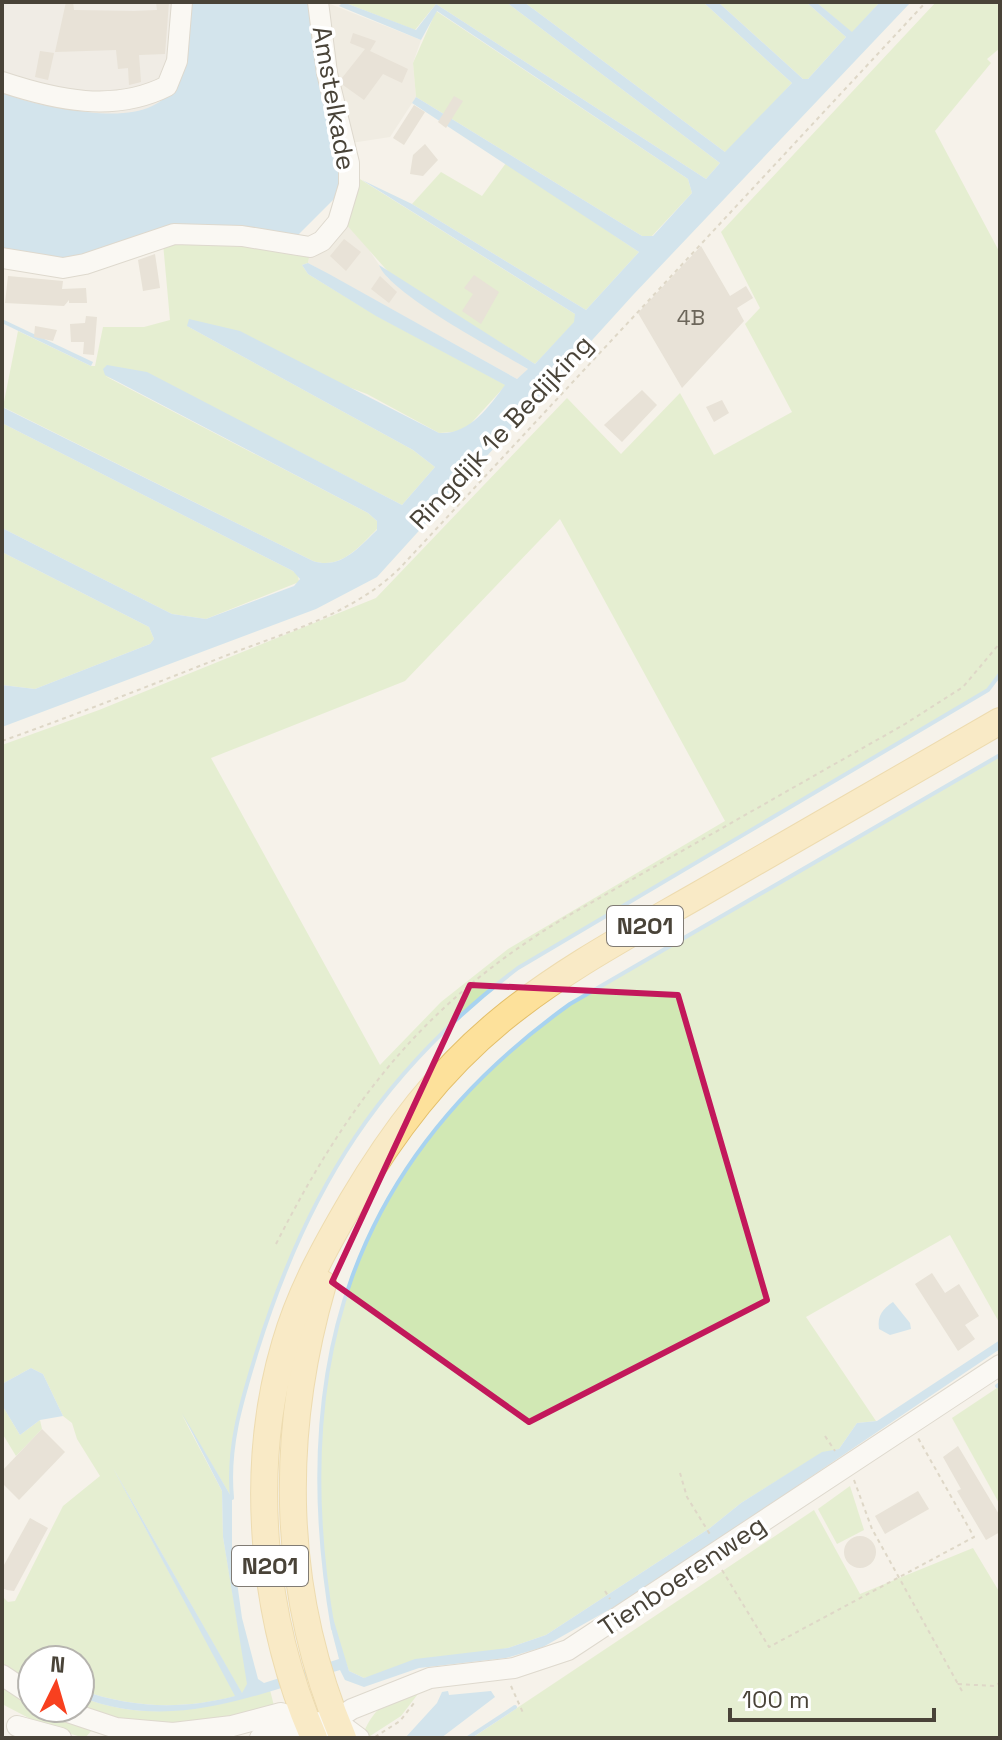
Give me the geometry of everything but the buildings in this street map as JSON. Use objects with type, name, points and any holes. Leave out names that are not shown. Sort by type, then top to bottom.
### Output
[{"type":"main road","name":"N201","points":[[311,1734],[296,1572],[292,1446],[306,1348],[351,1204],[413,1109],[468,1049],[531,996],[626,937],[1000,721]]},
{"type":"main road","name":"N201","points":[[306,1674],[339,1729]]},
{"type":"street","points":[[2,82],[41,95],[93,102],[142,99],[167,86],[177,61],[182,2]]},
{"type":"street","name":"Amstelkade","points":[[2,258],[63,268],[85,264],[174,234],[242,236],[310,247],[332,233],[345,206],[349,163],[327,73],[318,2]]},
{"type":"street","name":"Tienboerenweg","points":[[339,1729],[352,1709],[430,1678],[495,1671],[551,1657],[610,1625],[1000,1365]]},
{"type":"street","points":[[96,1721],[116,1728],[173,1733],[232,1726],[281,1713],[311,1734]]},
{"type":"street","points":[[10,1722],[41,1738]]},
{"type":"street","points":[[10,1722],[61,1738]]},
{"type":"street","points":[[260,1738],[339,1729],[359,1738]]},
{"type":"path","name":"Ringdijk 1e Bedijking","points":[[2,741],[137,694],[337,612],[375,591],[399,569],[926,2]]},
{"type":"path","points":[[276,1244],[354,1109],[395,1056],[454,996],[524,942],[905,724],[963,687],[1000,643]]},
{"type":"path","points":[[713,1555],[769,1647],[900,1580],[974,1537],[910,1425]]},
{"type":"path","points":[[825,1436],[833,1448]]},
{"type":"path","points":[[847,1467],[872,1529],[962,1691]]},
{"type":"path","points":[[680,1473],[687,1497],[706,1529]]},
{"type":"path","points":[[373,1738],[400,1721],[430,1678]]},
{"type":"path","points":[[958,1684],[994,1686],[1000,1683]]},
{"type":"path","points":[[516,1700],[524,1715]]},
{"type":"highlighted area","points":[[470,985],[678,995],[767,1300],[529,1422],[332,1282]]},
{"type":"shaded area","points":[[2,2],[194,2],[191,64],[167,101],[149,112],[125,116],[39,109],[2,97]]},
{"type":"shaded area","points":[[325,2],[421,40],[413,63],[416,97],[390,137],[351,143],[332,77]]},
{"type":"shaded area","points":[[344,222],[365,244],[388,278],[419,302],[529,370],[517,379],[308,263],[310,252]]},
{"type":"green space","points":[[343,2],[506,2],[720,163],[706,179],[436,4],[415,30]]},
{"type":"green space","points":[[524,2],[703,2],[792,83],[729,152],[725,152]]},
{"type":"green space","points":[[718,2],[806,2],[846,37],[808,79],[803,79]]},
{"type":"green space","points":[[816,2],[880,2],[852,33]]},
{"type":"green space","points":[[936,2],[1000,2],[1000,48],[987,59],[991,63],[935,131],[1000,253],[1000,674],[988,690],[518,968],[427,1049],[355,1137],[326,1185],[277,1292],[241,1405],[232,1460],[232,1498],[182,1415],[222,1491],[223,1537],[248,1684],[242,1694],[113,1468],[236,1696],[196,1704],[158,1705],[96,1695],[96,1644],[16,1644],[16,1676],[2,1665],[2,1596],[8,1602],[15,1601],[63,1506],[100,1476],[77,1439],[72,1423],[63,1416],[43,1374],[31,1368],[2,1384],[2,745],[99,710],[376,598],[567,398],[621,454],[680,393],[714,455],[792,412],[745,324],[760,308],[721,232]],"holes":[[[560,519],[725,821],[508,949],[441,1002],[380,1065],[211,758],[405,681]]]},
{"type":"green space","points":[[436,11],[688,179],[692,193],[652,236],[642,236],[416,97],[413,63]]},
{"type":"green space","points":[[506,163],[639,252],[586,310],[412,204],[441,172],[482,196]]},
{"type":"green space","points":[[355,176],[575,314],[575,322],[535,364],[392,276],[344,222]]},
{"type":"green space","points":[[176,239],[310,252],[308,263],[302,265],[308,274],[377,316],[506,385],[464,431],[439,433],[367,394],[187,326],[413,450],[435,467],[402,505],[292,448],[105,376],[368,513],[377,521],[377,529],[341,560],[313,561],[3,407],[18,331],[95,366],[103,327],[144,327],[170,320],[163,243]]},
{"type":"green space","points":[[2,423],[293,571],[298,575],[299,582],[206,619],[172,614],[2,528]]},
{"type":"green space","points":[[2,552],[149,627],[154,639],[150,644],[35,689],[2,685]]},
{"type":"green space","points":[[1000,755],[1000,1324],[950,1235],[806,1317],[876,1421],[857,1423],[839,1449],[822,1453],[741,1503],[710,1528],[546,1635],[508,1648],[364,1678],[349,1671],[334,1623],[322,1550],[319,1475],[324,1401],[336,1332],[356,1267],[383,1207],[419,1151],[461,1098],[512,1049],[570,1004]]},
{"type":"green space","points":[[1000,1386],[1000,1505],[952,1418]]},
{"type":"green space","points":[[2,1405],[20,1435],[40,1420],[42,1429],[16,1456],[2,1433]]},
{"type":"green space","points":[[850,1486],[864,1530],[837,1544],[818,1509]]},
{"type":"green space","points":[[814,1510],[860,1594],[973,1548],[1000,1593],[1000,1738],[472,1738]]},
{"type":"green space","points":[[2,1686],[16,1696],[16,1711],[2,1704]]},
{"type":"green space","points":[[270,1690],[274,1706],[223,1718],[177,1723],[131,1720],[96,1712],[96,1702],[130,1710],[153,1711],[221,1703]]},
{"type":"green space","points":[[421,1690],[401,1716],[367,1738],[363,1734],[373,1715],[385,1704]]},
{"type":"green space","points":[[40,1724],[76,1724],[92,1730],[85,1738]]},
{"type":"water","points":[[191,2],[310,2],[342,175],[336,197],[296,237],[247,231],[72,261],[2,252],[2,92],[33,103],[87,112],[117,113],[140,110],[158,103],[172,91],[181,75],[187,54]]},
{"type":"water","points":[[343,2],[416,30],[436,4],[706,179],[720,163],[506,2],[524,2],[725,152],[792,83],[703,2],[718,2],[803,79],[808,79],[846,37],[806,2],[816,2],[852,32],[880,2],[911,2],[633,295],[377,577],[316,609],[2,727],[2,685],[35,689],[150,644],[154,639],[149,627],[2,552],[2,528],[172,614],[206,619],[294,586],[300,579],[293,571],[2,423],[2,407],[313,561],[341,560],[377,530],[377,521],[368,513],[105,375],[103,369],[107,365],[147,372],[402,505],[435,467],[413,450],[187,326],[189,319],[240,331],[439,433],[450,432],[477,418],[505,385],[376,316],[308,274],[302,265],[308,263],[329,274],[517,379],[528,369],[470,336],[402,291],[379,265],[535,364],[574,322],[575,314],[362,180],[412,204],[586,310],[639,252],[412,103],[416,97],[642,236],[653,236],[692,193],[688,179],[437,11],[421,40],[339,6]]},
{"type":"water","points":[[2,319],[93,362],[91,366],[2,323]]},
{"type":"water","points":[[893,1302],[910,1323],[911,1329],[890,1335],[879,1329],[879,1320]]},
{"type":"water","points":[[1000,1340],[1000,1349],[707,1547],[621,1603],[543,1647],[506,1658],[419,1668],[364,1687],[345,1680],[340,1670],[243,1699],[180,1711],[148,1711],[96,1702],[96,1695],[158,1705],[196,1704],[235,1696],[113,1468],[242,1693],[247,1684],[223,1537],[222,1491],[182,1413],[232,1498],[232,1546],[242,1618],[258,1679],[264,1683],[339,1659],[332,1632],[333,1618],[349,1671],[364,1678],[415,1659],[508,1648],[546,1635],[710,1528],[741,1503],[822,1452],[839,1449],[857,1423],[877,1421]]},
{"type":"water","points":[[31,1368],[43,1374],[63,1416],[40,1420],[20,1435],[2,1405],[2,1384]]},
{"type":"water","points":[[448,1691],[449,1695],[491,1691],[495,1697],[441,1738],[405,1738],[437,1703],[442,1692]]},
{"type":"waterway","points":[[232,1498],[232,1460],[241,1405],[277,1292],[300,1237],[355,1137],[427,1049],[518,968],[988,690],[1000,674]]},
{"type":"waterway","points":[[333,1629],[321,1534],[320,1443],[330,1358],[352,1278],[386,1202],[433,1132],[495,1066],[570,1004],[1000,755]]},
{"type":"waterway","points":[[468,1738],[515,1707]]}]
